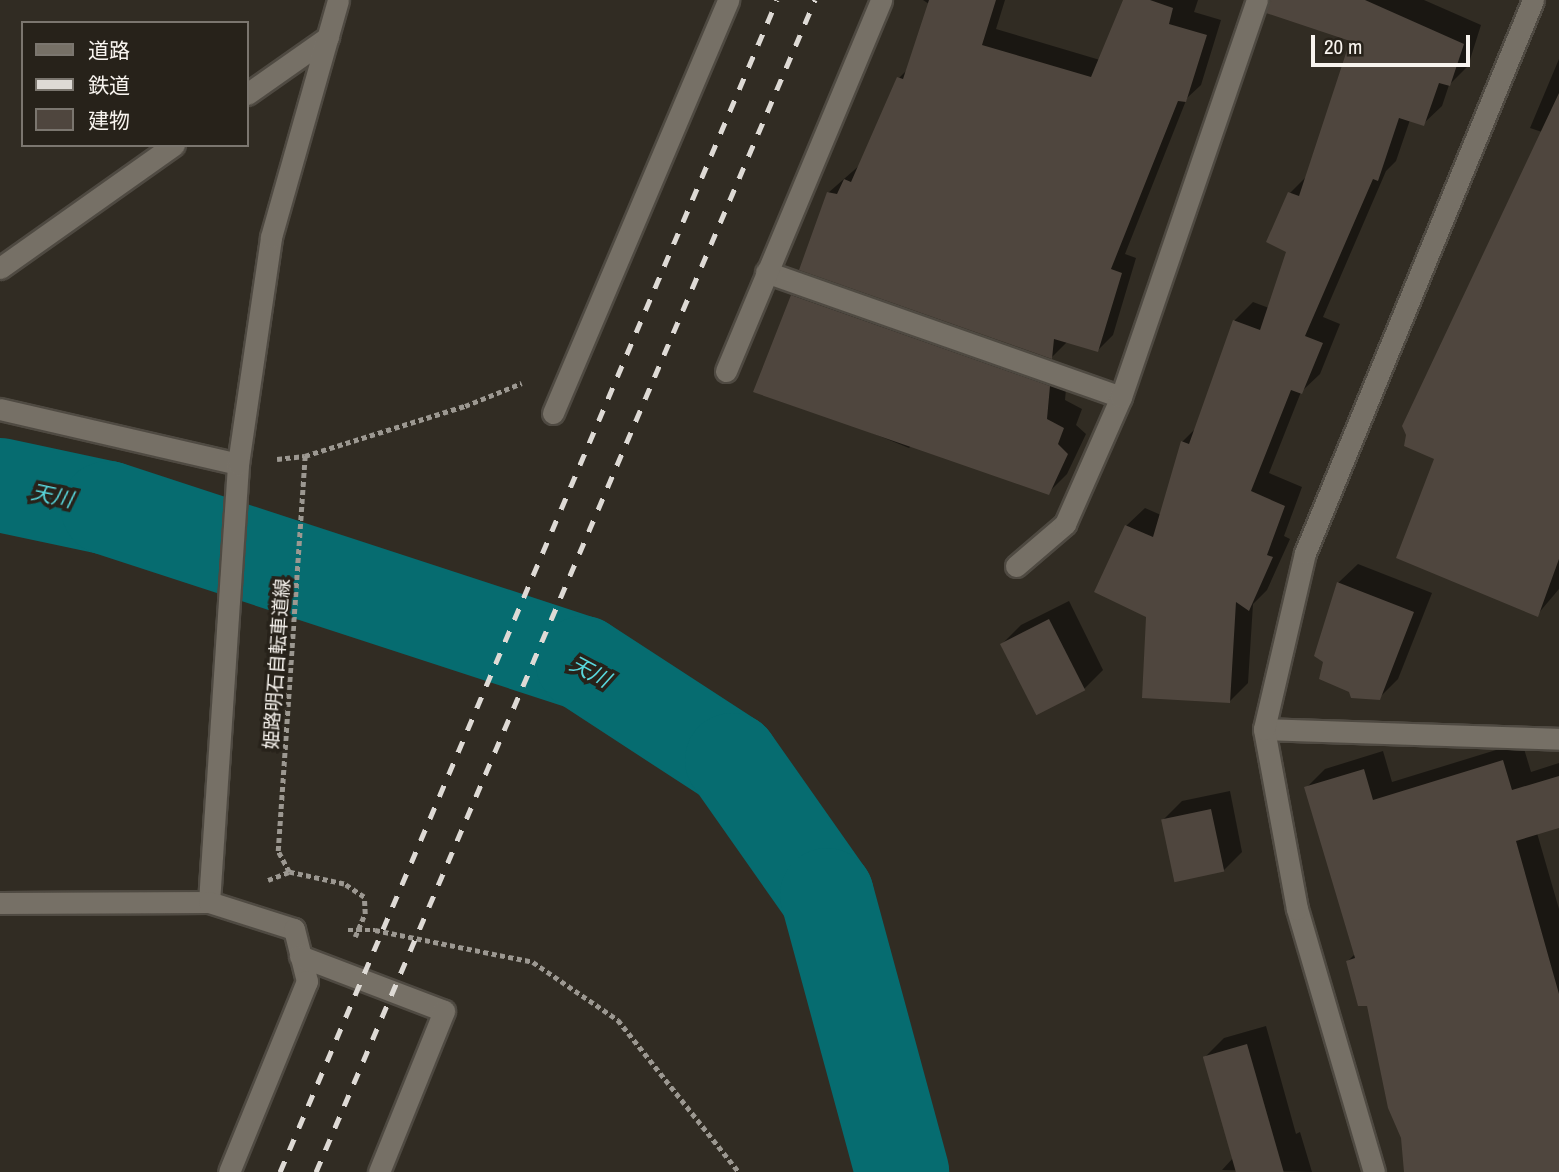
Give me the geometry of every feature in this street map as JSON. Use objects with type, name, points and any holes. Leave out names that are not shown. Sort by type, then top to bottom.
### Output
[{"type":"street","points":[[209,902],[234,489],[271,237],[338,0]]},
{"type":"street","points":[[553,413],[728,0]]},
{"type":"street","points":[[726,371],[881,0]]},
{"type":"street","points":[[1016,566],[1065,524],[1121,397],[1256,0]]},
{"type":"street","points":[[1374,1172],[1297,909],[1265,729],[1305,553],[1533,0]]},
{"type":"street","points":[[248,93],[328,37]]},
{"type":"street","points":[[0,268],[171,147]]},
{"type":"street","points":[[766,272],[1121,397]]},
{"type":"street","points":[[0,409],[238,464]]},
{"type":"street","points":[[1265,729],[1559,739]]},
{"type":"street","points":[[0,903],[209,902],[294,929],[307,981],[229,1172]]},
{"type":"street","points":[[300,956],[444,1011],[379,1172]]},
{"type":"path","name":"姫路明石自転車道線","points":[[278,851],[304,480]]},
{"type":"path","points":[[294,929],[375,930],[533,962],[618,1020],[738,1172]]},
{"type":"building","points":[[929,0],[996,0],[982,45],[1091,77],[1123,0],[1150,0],[1173,8],[1169,24],[1207,35],[1186,102],[1178,101],[1111,269],[1122,273],[1098,352],[1054,339],[1052,359],[799,270],[827,192],[837,194],[844,179],[851,182],[897,77],[903,79]]},
{"type":"building","points":[[1270,0],[1365,0],[1464,44],[1450,86],[1439,83],[1424,126],[1399,118],[1378,181],[1373,179],[1305,336],[1323,343],[1302,394],[1291,390],[1251,491],[1285,506],[1267,555],[1273,557],[1249,611],[1236,602],[1230,703],[1142,698],[1146,617],[1094,592],[1125,525],[1153,537],[1181,441],[1189,444],[1233,320],[1260,330],[1286,252],[1266,242],[1288,192],[1299,196],[1350,41],[1266,13]]},
{"type":"building","points":[[1559,93],[1559,559],[1538,617],[1396,558],[1434,459],[1404,446],[1406,435],[1402,426]]},
{"type":"building","points":[[791,295],[1050,386],[1047,419],[1064,428],[1058,444],[1068,454],[1049,495],[753,392]]},
{"type":"building","points":[[1337,582],[1414,612],[1380,700],[1351,698],[1349,692],[1319,679],[1323,662],[1314,656]]},
{"type":"building","points":[[1049,619],[1085,690],[1036,715],[1000,644]]},
{"type":"building","points":[[1503,760],[1512,790],[1559,776],[1559,828],[1516,841],[1559,994],[1559,1172],[1404,1172],[1401,1138],[1388,1108],[1367,1006],[1358,1006],[1346,961],[1355,958],[1304,787],[1364,769],[1373,800]]},
{"type":"building","points":[[1211,809],[1224,872],[1174,882],[1161,820]]},
{"type":"building","points":[[1247,1044],[1284,1172],[1236,1172],[1203,1057]]},
{"type":"waterway","name":"天川","points":[[0,485],[108,508],[583,663],[732,760],[827,895],[902,1172]]},
{"type":"railway","points":[[280,1172],[777,0]]},
{"type":"railway","points":[[316,1172],[815,0]]}]
